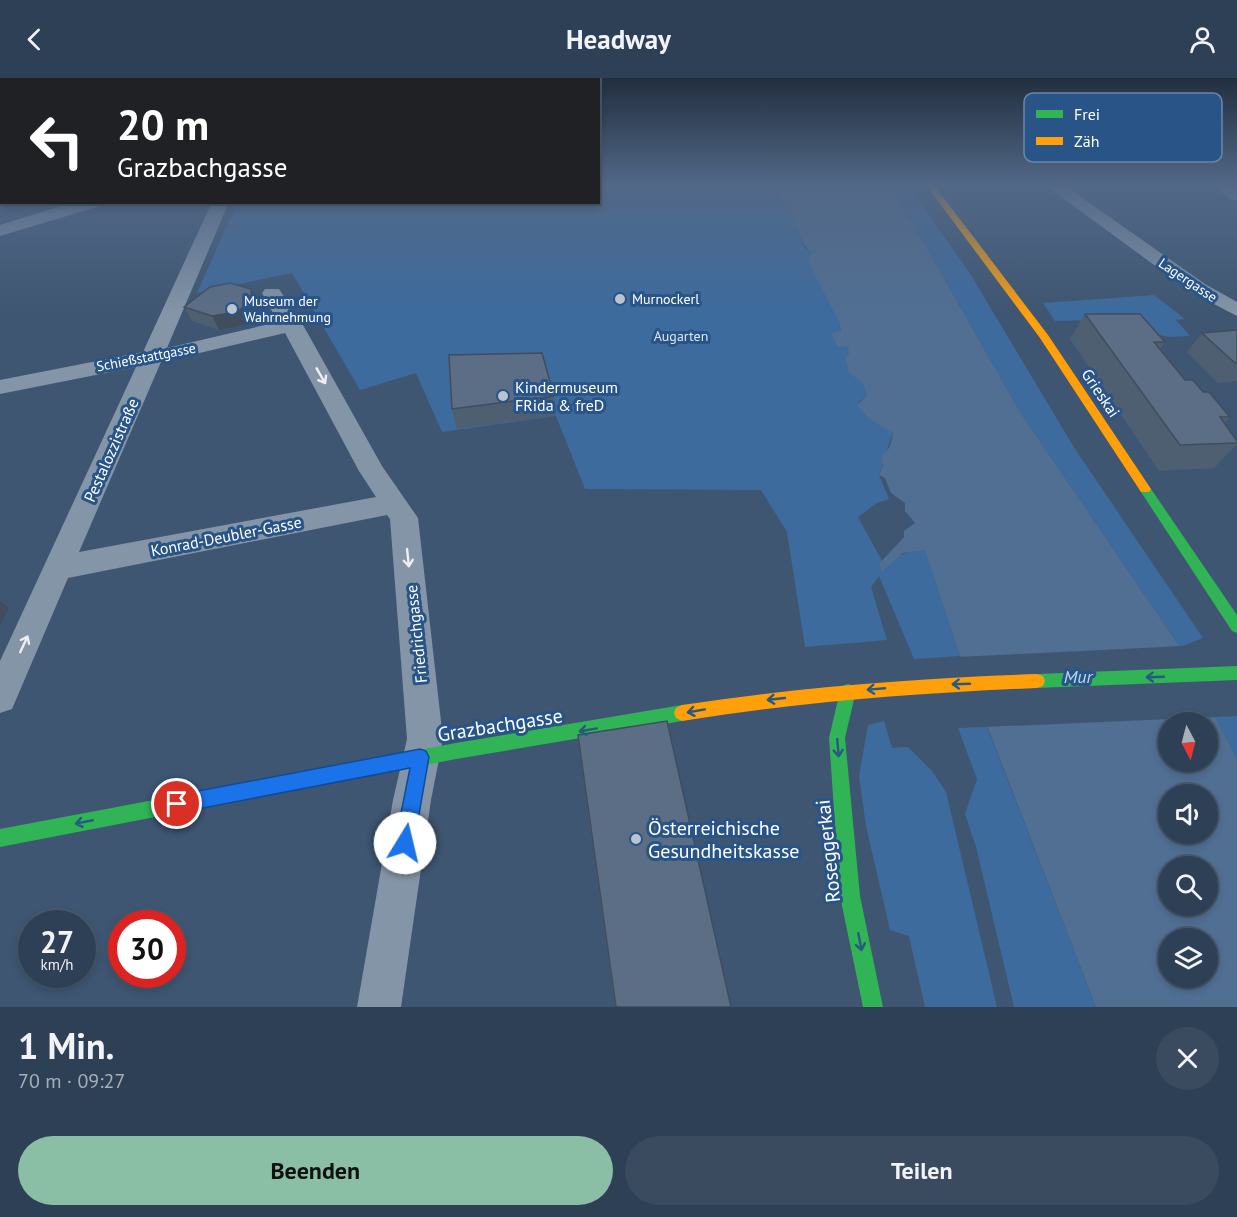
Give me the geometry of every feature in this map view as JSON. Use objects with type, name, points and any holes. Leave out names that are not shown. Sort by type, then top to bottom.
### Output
[{"type":"main road","name":"Grieskai","points":[[963,228],[1044,337],[1237,627]]},
{"type":"main road","name":"Grazbachgasse","points":[[0,838],[420,757],[746,702],[903,686],[1237,673]]},
{"type":"main road","name":"Roseggerkai","points":[[848,691],[837,738],[850,896],[873,1007]]},
{"type":"street","name":"Pestalozzistraße","points":[[0,698],[209,228]]},
{"type":"street","name":"Lagergasse","points":[[1114,228],[1197,288],[1237,310]]},
{"type":"street","name":"Friedrichgasse","points":[[272,293],[332,394],[372,471],[404,518],[425,739],[420,757],[379,1007]]},
{"type":"street","name":"Schießstattgasse","points":[[0,387],[152,357],[292,325]]},
{"type":"street","name":"Konrad-Deubler-Gasse","points":[[59,568],[393,504]]},
{"type":"green space","name":"Augarten","points":[[226,228],[798,228],[804,247],[812,253],[839,322],[841,331],[832,333],[848,346],[855,376],[862,382],[867,396],[859,402],[869,419],[893,432],[879,475],[889,499],[877,503],[858,517],[882,561],[879,564],[925,549],[960,656],[914,659],[879,576],[871,587],[887,640],[805,647],[787,532],[761,490],[585,489],[556,416],[442,432],[416,373],[360,390],[292,273],[197,293]]},
{"type":"green space","points":[[916,228],[938,228],[969,272],[1075,449],[1203,638],[1180,647],[1020,412]]},
{"type":"green space","points":[[1154,295],[1185,319],[1176,320],[1190,336],[1169,337],[1089,320],[1055,321],[1043,303]]},
{"type":"green space","points":[[1237,716],[1237,760],[1218,723],[1218,717]]},
{"type":"green space","points":[[884,721],[892,748],[908,747],[932,771],[946,792],[997,1007],[925,1007],[909,936],[890,930],[866,826],[859,776],[868,725]]},
{"type":"green space","points":[[987,727],[1096,1007],[1014,1007],[976,847],[965,814],[977,779],[958,728]]},
{"type":"water","name":"Mur","points":[[798,228],[916,228],[1020,412],[1180,647],[1213,712],[1158,712],[1158,772],[1218,772],[1218,722],[1237,760],[1237,1007],[1096,1007],[960,656],[925,550],[903,553],[882,571],[879,564],[904,537],[904,531],[915,523],[905,511],[905,503],[891,493],[885,478],[879,475],[883,465],[882,454],[889,448],[893,433],[869,419],[857,405],[867,396],[862,382],[849,373],[845,355],[849,356],[848,346],[838,347],[831,333],[841,331],[839,322],[808,261],[812,253]]},
{"type":"pier","points":[[1183,646],[1216,712],[1158,712],[1158,720],[984,727],[957,657]]},
{"type":"building","points":[[230,283],[251,289],[252,301],[236,312],[212,316],[184,307],[210,287]]},
{"type":"building","points":[[1085,314],[1140,314],[1165,342],[1154,342],[1185,380],[1193,380],[1203,392],[1209,392],[1230,417],[1220,417],[1237,443],[1180,445]]},
{"type":"building","points":[[1237,330],[1237,363],[1202,333]]},
{"type":"building","points":[[542,353],[554,396],[452,409],[449,355]]},
{"type":"building","name":"Österreichische Gesundheitskasse","points":[[667,721],[731,1007],[616,1007],[578,735]]},
{"type":"traffic: fast","points":[[1145,489],[1237,627]]},
{"type":"traffic: fast","points":[[1037,681],[1237,673]]},
{"type":"traffic: fast","points":[[848,691],[837,738],[850,896],[873,1007]]},
{"type":"traffic: fast","points":[[0,838],[456,751],[682,713]]},
{"type":"traffic: slow","points":[[963,228],[1044,337],[1145,489]]},
{"type":"traffic: slow","points":[[682,713],[771,700],[859,691],[1037,681]]},
{"type":"place","name":"Murnockerl","points":[[620,299]]},
{"type":"place","name":"Museum der Wahrnehmung","points":[[232,309]]},
{"type":"place","name":"Kindermuseum FRida & freD","points":[[503,396]]},
{"type":"place","name":"Österreichische Gesundheitskasse","points":[[636,839]]},
{"type":"route","points":[[177,804],[420,757],[405,843]]}]
